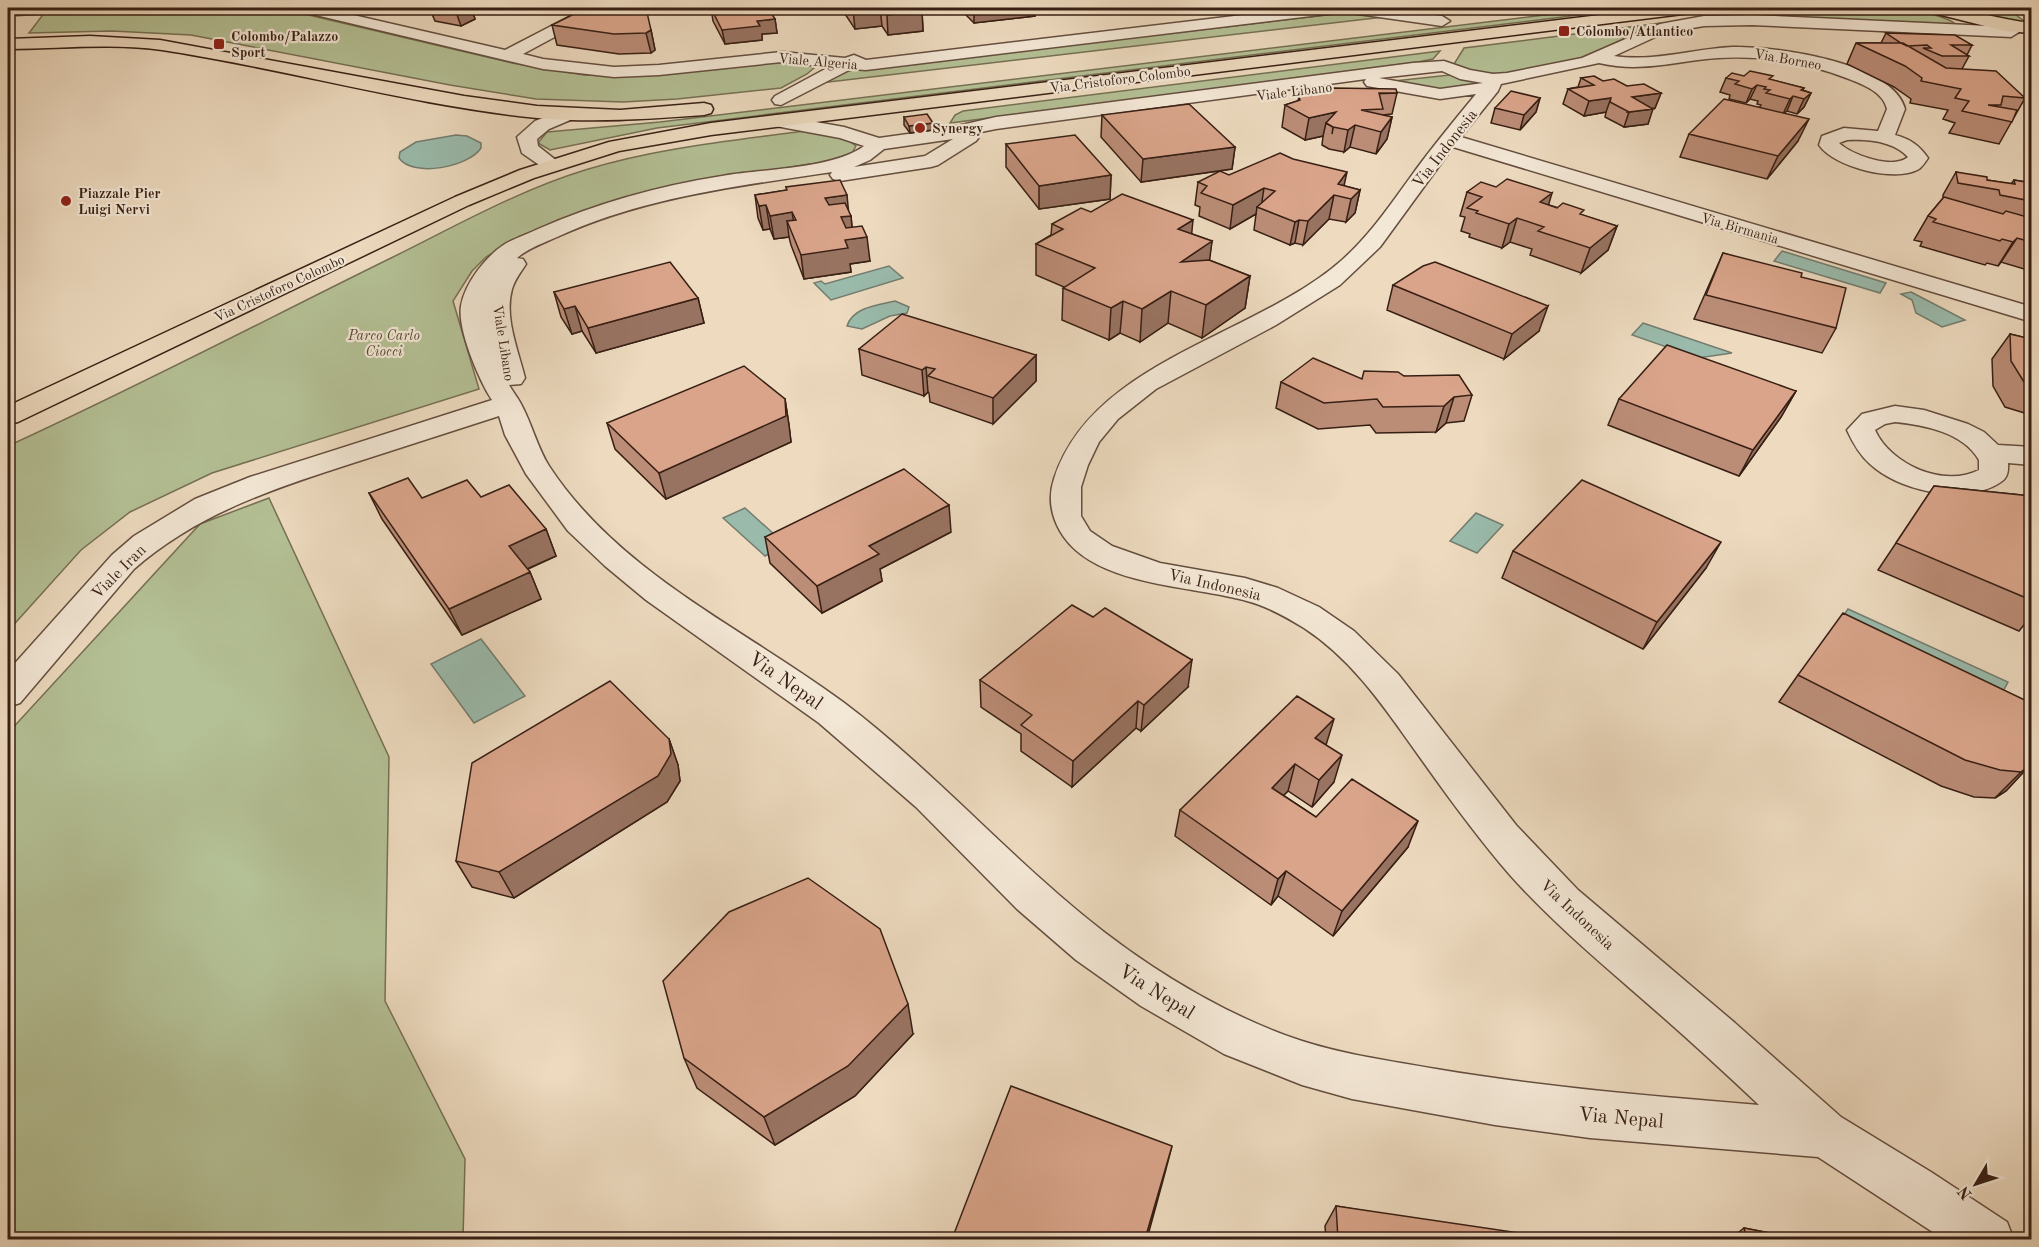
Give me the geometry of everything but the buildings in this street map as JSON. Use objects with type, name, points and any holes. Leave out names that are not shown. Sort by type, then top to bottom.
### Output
[{"type":"main road","name":"Via Cristoforo Colombo","points":[[8,417],[462,201],[552,165],[601,150],[656,138],[1464,27],[1691,8]]},
{"type":"main road","points":[[1931,8],[1966,15]]},
{"type":"main road","points":[[1945,8],[2024,35]]},
{"type":"main road","name":"Via Cristoforo Colombo","points":[[1372,29],[1442,21],[1464,27]]},
{"type":"main road","points":[[8,44],[99,41],[160,45],[464,102],[568,114],[631,115],[717,107]]},
{"type":"main road","points":[[760,103],[827,95]]},
{"type":"street","points":[[16,11],[54,8]]},
{"type":"street","name":"Viale Algeria","points":[[305,8],[511,53]]},
{"type":"street","name":"Viale Algeria","points":[[337,8],[561,68],[595,71],[789,53],[821,45]]},
{"type":"street","points":[[511,53],[597,8]]},
{"type":"street","name":"Viale Algeria","points":[[891,45],[921,51],[982,47],[1299,8]]},
{"type":"street","name":"Viale Algeria","points":[[1277,11],[1336,8]]},
{"type":"street","points":[[1351,8],[1442,21]]},
{"type":"street","points":[[1493,83],[1579,73],[1606,60],[1667,37],[1702,27],[1754,26],[2024,35]]},
{"type":"street","points":[[1443,66],[1464,27]]},
{"type":"street","name":"Viale Algeria","points":[[789,53],[846,64],[866,65],[982,47]]},
{"type":"street","points":[[781,100],[846,64],[866,57],[921,51]]},
{"type":"street","name":"Via Borneo","points":[[1606,60],[1636,65],[1697,55],[1742,52],[1785,56],[1824,65],[1870,81],[1891,97],[1896,109],[1884,138]]},
{"type":"street","name":"Viale Libano","points":[[507,396],[512,378],[503,345],[498,305],[498,290],[505,274],[524,257],[546,244],[630,208],[703,186],[825,169],[854,160],[878,144],[944,135],[1006,121],[1071,116],[1443,66],[1460,74],[1493,83]]},
{"type":"street","name":"Viale Libano","points":[[1364,78],[1440,94],[1493,83]]},
{"type":"street","name":"Via Indonesia","points":[[1493,83],[1372,241],[1339,274],[1301,299],[1137,390],[1110,411],[1091,436],[1070,475],[1065,495],[1071,525],[1088,546],[1113,560],[1142,569],[1251,590],[1308,615],[1340,637],[1385,682],[1472,800],[1544,883],[1596,933],[1686,1009],[1824,1134]]},
{"type":"street","points":[[552,165],[529,149],[527,137],[542,125],[568,114]]},
{"type":"street","name":"Viale Libano","points":[[630,208],[711,193],[931,161],[979,133],[1071,116]]},
{"type":"street","points":[[777,121],[844,133],[878,144]]},
{"type":"street","name":"Via Birmania","points":[[1449,140],[2031,315]]},
{"type":"street","points":[[854,160],[877,170]]},
{"type":"street","name":"Via Nepal","points":[[507,396],[519,435],[543,479],[579,524],[623,566],[832,713],[947,812],[1031,896],[1072,933],[1131,976],[1181,1007],[1259,1046],[1302,1063],[1369,1080],[1590,1115],[1824,1134],[1914,1189],[1989,1239]]},
{"type":"street","name":"Viale Iran","points":[[8,660],[99,560],[140,526],[215,485],[288,466],[507,396]]},
{"type":"street","points":[[1990,453],[2031,456]]},
{"type":"street","name":"Viale Iran","points":[[8,694],[99,588],[145,543],[206,506],[252,486],[288,466]]},
{"type":"green space","points":[[1845,7],[1899,10],[1943,18],[1957,25],[1708,17],[1779,8]]},
{"type":"green space","points":[[95,8],[279,8],[512,63],[584,75],[616,76],[779,61],[810,64],[815,67],[781,88],[623,102],[536,99],[450,85],[191,35],[112,31],[29,33],[45,12]]},
{"type":"green space","points":[[1603,8],[1636,8],[657,128],[550,150],[538,143],[547,132],[660,122]]},
{"type":"green space","points":[[1966,8],[2007,8],[2024,21],[2022,23],[1995,19]]},
{"type":"green space","points":[[1344,13],[1384,17],[820,83],[838,73],[854,70]]},
{"type":"green space","points":[[1661,23],[1639,31],[1593,54],[1553,66],[1508,73],[1486,73],[1468,70],[1454,64],[1464,48]]},
{"type":"green space","points":[[1440,51],[1433,59],[1418,62],[950,123],[955,115],[963,111]]},
{"type":"green space","points":[[1450,75],[1485,83],[1436,91],[1394,81]]},
{"type":"green space","name":"Parco Carlo Ciocci","points":[[804,131],[848,140],[856,146],[852,153],[825,162],[679,184],[631,196],[570,216],[518,238],[486,257],[472,271],[453,301],[479,389],[212,473],[130,512],[81,550],[8,631],[8,446],[535,188],[585,170],[639,156]]},
{"type":"green space","points":[[269,498],[389,757],[385,1001],[465,1159],[463,1239],[8,1239],[8,733],[200,524]]},
{"type":"shaded area","points":[[456,135],[467,136],[481,143],[481,148],[475,155],[465,160],[441,168],[416,168],[399,158],[400,152],[416,142]]},
{"type":"shaded area","points":[[1782,251],[1886,283],[1880,293],[1774,261]]},
{"type":"shaded area","points":[[889,266],[903,278],[831,300],[814,283],[821,281],[825,284]]},
{"type":"shaded area","points":[[1911,292],[1965,320],[1942,327],[1916,313],[1912,300],[1901,294]]},
{"type":"shaded area","points":[[895,301],[909,307],[907,313],[890,316],[862,329],[847,326],[860,311]]},
{"type":"shaded area","points":[[1643,323],[1732,353],[1698,358],[1632,335]]},
{"type":"shaded area","points":[[745,508],[786,545],[765,556],[723,518]]},
{"type":"shaded area","points":[[1476,513],[1503,525],[1477,553],[1450,541]]},
{"type":"shaded area","points":[[1848,609],[2008,682],[1995,706],[1836,627]]},
{"type":"shaded area","points":[[481,639],[525,696],[474,723],[431,664]]},
{"type":"place","name":"Colombo/Atlantico","points":[[1564,31]]},
{"type":"place","name":"Colombo/Palazzo Sport","points":[[219,44]]},
{"type":"place","name":"Synergy","points":[[920,128]]},
{"type":"place","name":"Piazzale Pier Luigi Nervi","points":[[66,201]]}]
